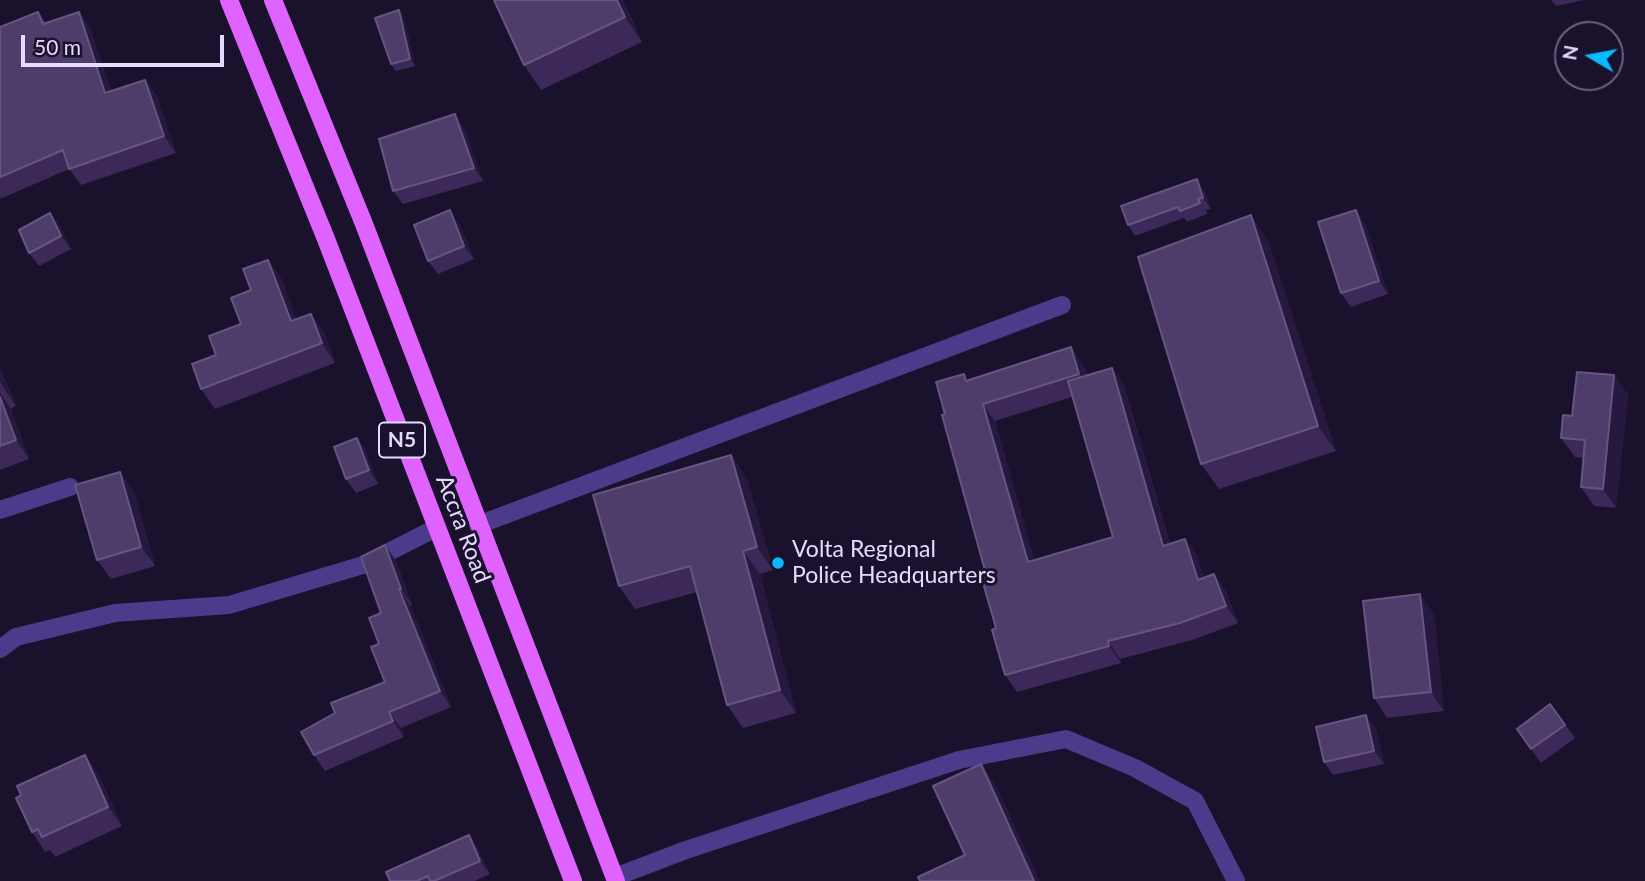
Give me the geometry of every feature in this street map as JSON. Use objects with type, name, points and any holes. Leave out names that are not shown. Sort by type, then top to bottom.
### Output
[{"type":"main road","name":"Accra Road","points":[[229,0],[326,239],[573,881]]},
{"type":"main road","name":"Accra Road","points":[[273,0],[364,224],[616,879]]},
{"type":"street","points":[[478,525],[1062,305]]},
{"type":"street","points":[[0,510],[70,487]]},
{"type":"street","points":[[0,649],[16,638],[115,613],[229,605],[363,565],[436,528]]},
{"type":"street","points":[[616,879],[686,850],[959,760],[1066,739],[1135,768],[1195,801],[1236,881]]},
{"type":"building","points":[[494,0],[617,0],[625,17],[524,65]]},
{"type":"building","points":[[399,10],[410,59],[391,64],[375,18]]},
{"type":"building","points":[[38,12],[43,24],[79,12],[105,93],[145,80],[164,136],[69,169],[63,150],[0,177],[0,27]]},
{"type":"building","points":[[455,114],[474,168],[393,191],[379,139]]},
{"type":"building","points":[[1197,179],[1203,198],[1198,199],[1200,203],[1180,211],[1178,207],[1128,225],[1121,206]]},
{"type":"building","points":[[450,210],[464,246],[428,261],[414,225]]},
{"type":"building","points":[[1356,210],[1379,281],[1341,293],[1318,222]]},
{"type":"building","points":[[50,213],[61,236],[29,253],[19,230]]},
{"type":"building","points":[[1251,215],[1318,426],[1201,464],[1138,257]]},
{"type":"building","points":[[268,260],[291,321],[311,314],[322,343],[201,389],[192,364],[216,355],[209,336],[241,324],[231,298],[251,290],[243,269]]},
{"type":"building","points":[[1071,347],[1079,374],[983,404],[1028,562],[1113,537],[1068,381],[1112,368],[1163,546],[1185,539],[1198,580],[1214,574],[1226,606],[1180,623],[1108,641],[1109,646],[1005,675],[992,630],[996,628],[981,576],[986,574],[942,415],[945,414],[936,382],[964,374],[966,381]]},
{"type":"building","points":[[1577,372],[1614,375],[1603,489],[1581,487],[1585,440],[1561,438],[1563,415],[1572,416]]},
{"type":"building","points":[[0,397],[16,440],[0,446]]},
{"type":"building","points":[[357,438],[369,470],[346,479],[334,447]]},
{"type":"building","points":[[731,455],[757,547],[743,551],[780,690],[727,705],[690,566],[619,586],[593,495]]},
{"type":"building","points":[[120,472],[141,547],[97,560],[75,485]]},
{"type":"building","points":[[385,545],[399,589],[440,691],[389,712],[393,721],[314,755],[301,732],[335,713],[331,703],[385,682],[371,647],[379,644],[369,618],[381,613],[361,557]]},
{"type":"building","points":[[1420,594],[1431,692],[1374,698],[1363,601]]},
{"type":"building","points":[[1550,704],[1565,725],[1531,749],[1517,729]]},
{"type":"building","points":[[1366,715],[1374,751],[1324,762],[1316,727]]},
{"type":"building","points":[[85,755],[108,807],[42,837],[38,829],[32,832],[16,798],[21,795],[17,786]]},
{"type":"building","points":[[981,764],[1034,881],[920,881],[918,877],[965,855],[933,786]]},
{"type":"building","points":[[469,835],[480,861],[434,881],[430,881],[428,876],[417,881],[390,881],[386,872]]},
{"type":"place","name":"Volta Regional Police Headquarters","points":[[778,563]]}]
